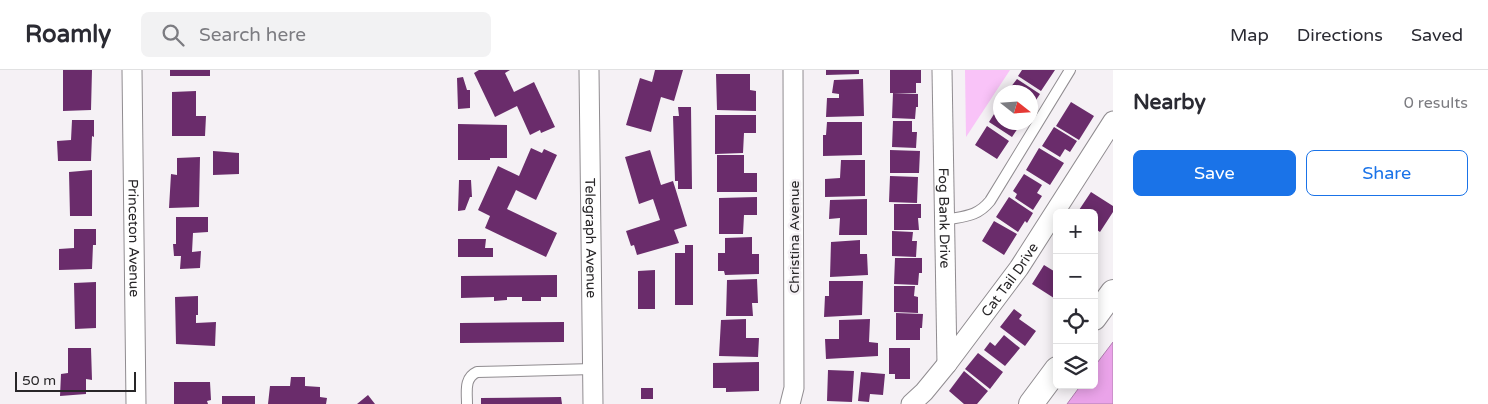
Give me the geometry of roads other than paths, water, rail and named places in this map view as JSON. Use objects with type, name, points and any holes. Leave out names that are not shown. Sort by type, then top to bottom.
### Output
[{"type":"street","name":"Princeton Avenue","points":[[132,70],[136,404]]},
{"type":"street","name":"Telegraph Avenue","points":[[589,70],[593,404]]},
{"type":"street","name":"Christina Avenue","points":[[790,404],[794,388],[793,70]]},
{"type":"street","name":"Fog Bank Drive","points":[[942,70],[947,364]]},
{"type":"street","name":"Cat Tail Drive","points":[[911,404],[924,392],[947,364],[1019,268],[1113,121]]},
{"type":"street","points":[[1098,313],[1113,292]]},
{"type":"street","points":[[1031,404],[1053,374]]},
{"type":"lane","points":[[945,220],[976,214],[983,210],[1070,70]]},
{"type":"lane","points":[[467,404],[467,382],[470,375],[477,372],[593,369]]}]
